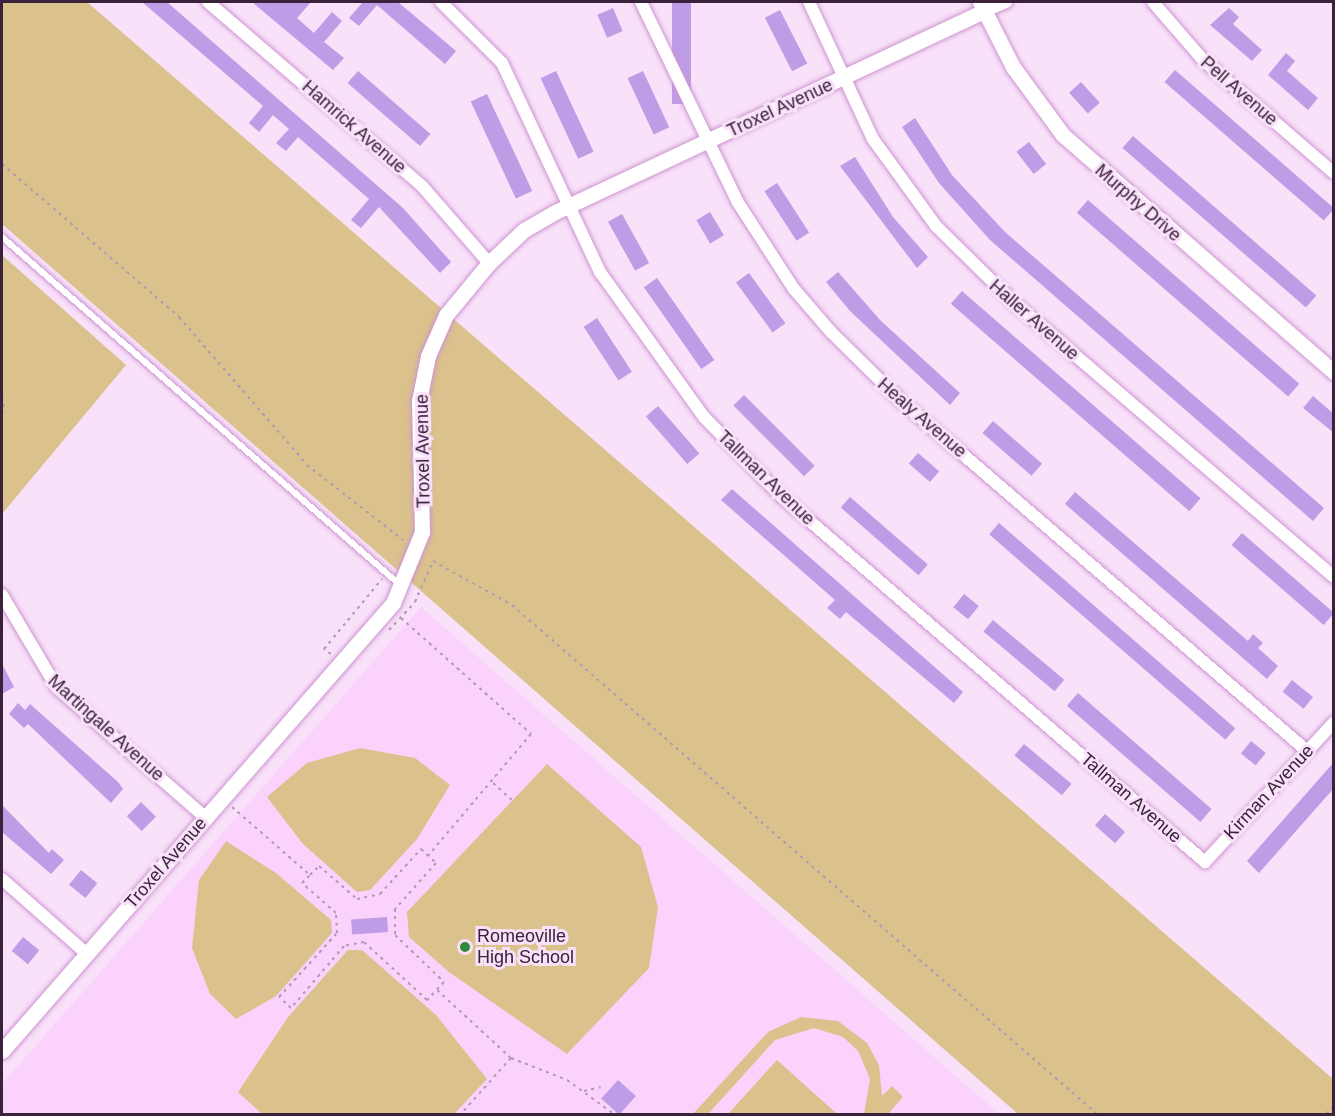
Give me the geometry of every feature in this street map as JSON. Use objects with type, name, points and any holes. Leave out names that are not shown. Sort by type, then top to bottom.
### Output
[{"type":"street","name":"Hamrick Avenue","points":[[208,2],[422,186],[489,262]]},
{"type":"street","name":"Tallman Avenue","points":[[441,2],[502,63],[600,272],[646,343],[758,474],[1205,861]]},
{"type":"street","name":"Healy Avenue","points":[[641,2],[706,141],[775,262],[860,363],[1307,751]]},
{"type":"street","name":"Haller Avenue","points":[[809,2],[873,139],[903,183],[970,264],[1334,577]]},
{"type":"street","name":"Troxel Avenue","points":[[2,1051],[223,799],[403,587],[425,510],[419,401],[424,368],[446,315],[489,262],[524,230],[570,206],[844,78],[982,6],[1006,2]]},
{"type":"street","name":"Pell Avenue","points":[[1153,2],[1203,60],[1334,173]]},
{"type":"street","name":"Murphy Drive","points":[[982,6],[1013,67],[1063,135],[1334,372]]},
{"type":"street","name":"Martingale Avenue","points":[[2,595],[57,688],[206,818]]},
{"type":"street","name":"Kirman Avenue","points":[[1205,861],[1334,722]]},
{"type":"street","points":[[2,879],[87,954]]},
{"type":"lane","points":[[2,237],[403,587]]},
{"type":"path","points":[[2,164],[179,317],[295,453],[405,541],[404,548]]},
{"type":"path","points":[[2,397],[5,413]]},
{"type":"path","points":[[386,633],[415,602],[433,561],[512,605],[1095,1114]]},
{"type":"path","points":[[340,663],[324,649],[387,573]]},
{"type":"path","points":[[400,618],[529,729],[529,743],[428,856]]},
{"type":"path","points":[[493,783],[512,800]]},
{"type":"path","points":[[223,799],[310,875]]},
{"type":"path","points":[[421,849],[436,863],[395,909],[395,935],[444,982],[427,1000],[364,942],[344,946],[291,1008],[279,997],[337,933],[336,913],[302,884],[310,875],[319,866],[357,899],[380,894],[421,849]]},
{"type":"path","points":[[437,990],[512,1058],[584,1091],[614,1114]]},
{"type":"path","points":[[461,1114],[512,1058]]},
{"type":"path","points":[[584,1091],[601,1087]]},
{"type":"path","points":[[1326,1114],[1334,1107]]},
{"type":"shaded area","points":[[2,2],[87,2],[1333,1079],[1333,1114],[1018,1114],[2,224]]},
{"type":"shaded area","points":[[2,255],[126,365],[2,514]]},
{"type":"shaded area","name":"Romeoville High School","points":[[421,607],[999,1114],[2,1114],[2,1084]]},
{"type":"shaded area","points":[[360,748],[415,758],[450,785],[417,839],[370,890],[357,892],[303,844],[267,797],[307,763]]},
{"type":"shaded area","points":[[547,764],[641,847],[658,907],[649,968],[567,1054],[449,972],[409,937],[407,912]]},
{"type":"shaded area","points":[[226,841],[276,873],[331,920],[332,933],[276,996],[236,1019],[210,994],[192,948],[199,880]]},
{"type":"shaded area","points":[[348,950],[362,950],[436,1015],[487,1079],[454,1114],[262,1114],[238,1092],[288,1017]]},
{"type":"shaded area","points":[[801,1017],[838,1021],[867,1043],[879,1065],[882,1096],[892,1086],[903,1097],[888,1114],[864,1114],[870,1079],[858,1051],[843,1037],[814,1028],[775,1040],[708,1114],[693,1114],[768,1032]]},
{"type":"shaded area","points":[[777,1060],[837,1114],[728,1114]]},
{"type":"building","points":[[142,2],[167,2],[403,208],[451,262],[440,273],[379,207],[361,228],[351,220],[369,199],[298,137],[286,151],[276,143],[289,129],[273,115],[259,132],[249,123],[263,106]]},
{"type":"building","points":[[252,2],[311,2],[297,18],[314,33],[332,12],[342,21],[324,42],[344,58],[333,70]]},
{"type":"building","points":[[363,2],[398,2],[456,51],[445,64],[377,5],[359,26],[349,18]]},
{"type":"building","points":[[672,2],[691,2],[691,104],[672,104]]},
{"type":"building","points":[[613,8],[623,31],[607,38],[597,15]]},
{"type":"building","points":[[1229,8],[1239,17],[1233,24],[1262,50],[1252,61],[1210,25]]},
{"type":"building","points":[[780,10],[807,63],[792,71],[765,18]]},
{"type":"building","points":[[1286,53],[1295,61],[1287,71],[1318,98],[1308,110],[1268,75]]},
{"type":"building","points":[[1175,70],[1334,208],[1324,221],[1165,82]]},
{"type":"building","points":[[358,71],[430,134],[420,146],[348,83]]},
{"type":"building","points":[[556,71],[594,152],[578,159],[541,78]]},
{"type":"building","points":[[643,71],[669,127],[654,134],[628,78]]},
{"type":"building","points":[[1081,82],[1100,103],[1088,114],[1069,93]]},
{"type":"building","points":[[487,94],[532,191],[516,199],[471,102]]},
{"type":"building","points":[[915,118],[952,175],[1005,232],[1324,508],[1313,521],[990,240],[939,183],[902,127]]},
{"type":"building","points":[[1133,136],[1316,295],[1306,307],[1123,148]]},
{"type":"building","points":[[1029,142],[1046,164],[1034,174],[1016,152]]},
{"type":"building","points":[[855,157],[893,217],[928,257],[917,268],[840,166]]},
{"type":"building","points":[[777,183],[809,232],[797,241],[764,191]]},
{"type":"building","points":[[1088,200],[1299,384],[1288,397],[1077,213]]},
{"type":"building","points":[[710,212],[724,235],[710,243],[696,220]]},
{"type":"building","points":[[622,214],[649,263],[635,271],[608,222]]},
{"type":"building","points":[[838,272],[880,320],[960,393],[950,405],[850,311],[826,282]]},
{"type":"building","points":[[749,273],[785,323],[772,333],[736,282]]},
{"type":"building","points":[[657,278],[714,360],[701,369],[644,287]]},
{"type":"building","points":[[962,291],[1200,498],[1189,511],[951,304]]},
{"type":"building","points":[[597,318],[632,372],[618,380],[584,327]]},
{"type":"building","points":[[744,395],[815,466],[804,476],[733,406]]},
{"type":"building","points":[[1313,396],[1334,414],[1334,433],[1303,408]]},
{"type":"building","points":[[658,406],[699,454],[687,464],[646,416]]},
{"type":"building","points":[[993,421],[1042,464],[1032,476],[983,433]]},
{"type":"building","points":[[918,453],[939,471],[930,482],[909,464]]},
{"type":"building","points":[[732,489],[963,692],[954,703],[846,612],[840,619],[827,608],[835,600],[721,500]]},
{"type":"building","points":[[1075,492],[1248,641],[1253,634],[1263,643],[1258,648],[1278,666],[1267,679],[1065,504]]},
{"type":"building","points":[[850,497],[928,565],[919,575],[841,508]]},
{"type":"building","points":[[999,523],[1235,728],[1225,740],[989,534]]},
{"type":"building","points":[[1242,533],[1334,613],[1324,625],[1232,545]]},
{"type":"building","points":[[964,594],[979,606],[968,619],[953,607]]},
{"type":"building","points":[[993,620],[1064,680],[1055,691],[983,631]]},
{"type":"building","points":[[2,664],[14,687],[2,694]]},
{"type":"building","points":[[1292,680],[1313,697],[1304,709],[1283,692]]},
{"type":"building","points":[[1078,693],[1212,809],[1200,822],[1067,706]]},
{"type":"building","points":[[18,703],[25,710],[30,704],[118,782],[123,789],[111,803],[28,724],[24,728],[9,714]]},
{"type":"building","points":[[1251,741],[1266,753],[1256,765],[1241,753]]},
{"type":"building","points":[[1024,744],[1071,784],[1062,795],[1014,755]]},
{"type":"building","points":[[1334,762],[1334,788],[1259,873],[1247,861]]},
{"type":"building","points":[[141,802],[156,817],[142,831],[127,816]]},
{"type":"building","points":[[2,805],[49,853],[52,849],[64,860],[51,874],[2,832]]},
{"type":"building","points":[[1105,814],[1125,832],[1115,843],[1095,825]]},
{"type":"building","points":[[81,870],[97,883],[85,898],[69,885]]},
{"type":"building","points":[[387,917],[388,932],[352,934],[351,920]]},
{"type":"building","points":[[23,937],[39,950],[28,964],[12,951]]},
{"type":"building","points":[[618,1080],[636,1096],[620,1114],[601,1099]]},
{"type":"place","name":"Romeoville High School","points":[[465,947]]}]
